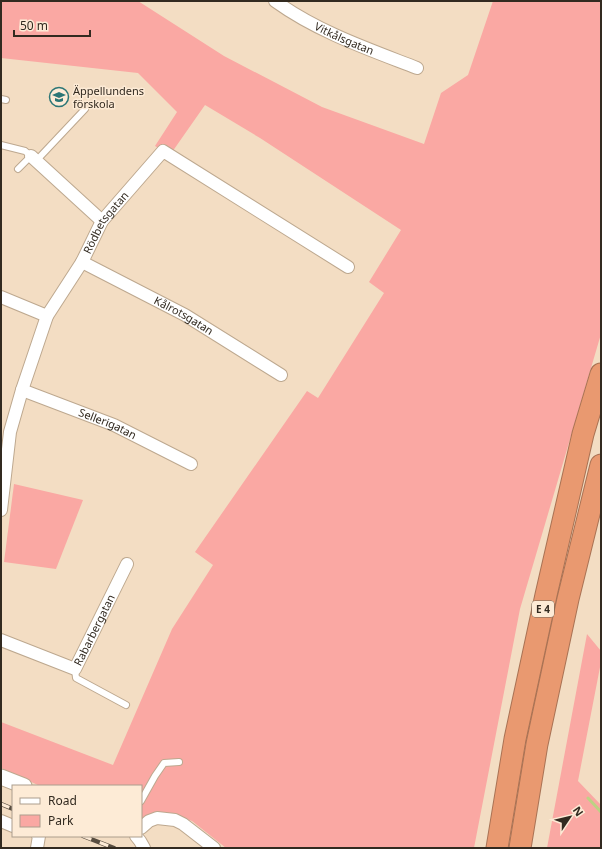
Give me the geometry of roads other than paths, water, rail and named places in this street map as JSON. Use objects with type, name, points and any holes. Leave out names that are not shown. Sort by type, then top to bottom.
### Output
[{"type":"highway","name":"E 4","points":[[497,848],[515,739],[546,595],[583,434],[601,374]]},
{"type":"highway","name":"E 4","points":[[520,848],[537,744],[568,599],[601,465]]},
{"type":"street","name":"Vitkålsgatan","points":[[275,1],[324,31],[417,68]]},
{"type":"street","name":"Rödbetsgatan","points":[[1,510],[3,471],[10,432],[22,390],[48,316],[82,262],[102,222],[162,151],[348,267]]},
{"type":"street","points":[[34,159],[102,222]]},
{"type":"street","name":"Kålrotsgatan","points":[[82,262],[185,315],[281,375]]},
{"type":"street","points":[[1,297],[48,316]]},
{"type":"street","name":"Sellerigatan","points":[[22,390],[114,425],[191,464]]},
{"type":"street","name":"Rabarbergatan","points":[[1,640],[75,669],[127,564]]},
{"type":"street","points":[[1,777],[21,785]]},
{"type":"street","points":[[142,827],[148,821],[157,818],[175,820],[184,824],[214,848]]},
{"type":"street","points":[[1,821],[12,826]]},
{"type":"street","points":[[37,848],[39,837]]},
{"type":"street","points":[[137,837],[144,848]]},
{"type":"lane","points":[[18,169],[34,159],[85,109]]},
{"type":"lane","points":[[3,147],[25,151],[34,159]]},
{"type":"lane","points":[[75,669],[76,678],[126,705]]},
{"type":"lane","points":[[142,799],[164,763],[179,762]]},
{"type":"waterway","points":[[588,798],[601,812]]},
{"type":"railway","points":[[1,804],[12,809]]},
{"type":"railway","points":[[86,837],[114,848]]},
{"type":"place","name":"Äppellundens förskola","points":[[59,97]]}]
